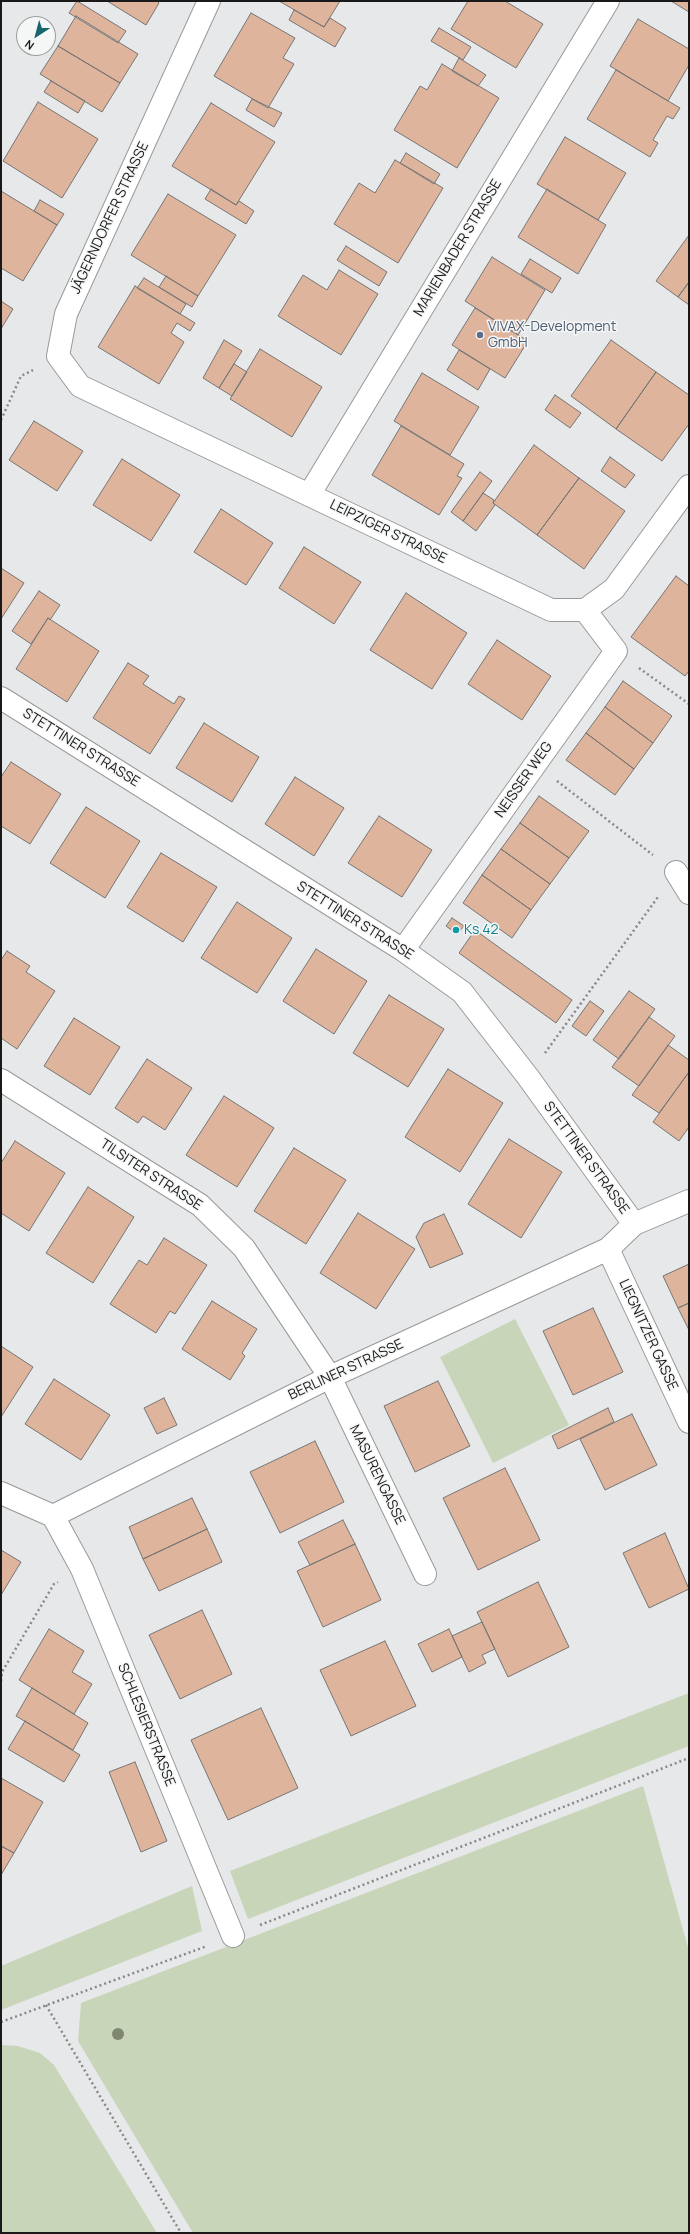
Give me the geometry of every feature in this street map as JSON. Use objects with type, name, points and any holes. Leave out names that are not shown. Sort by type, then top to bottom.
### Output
[{"type":"street","name":"JÄGERNDORFER STRASSE","points":[[58,356],[66,314],[209,1]]},
{"type":"street","name":"MARIENBADER STRASSE","points":[[308,495],[608,1]]},
{"type":"street","name":"LEIPZIGER STRASSE","points":[[58,356],[80,386],[551,610],[585,610]]},
{"type":"street","points":[[616,651],[585,610],[614,589],[689,486]]},
{"type":"street","name":"NEISSER WEG","points":[[403,950],[616,651]]},
{"type":"street","name":"STETTINER STRASSE","points":[[1,698],[403,950],[462,992],[528,1077],[634,1224]]},
{"type":"street","points":[[676,872],[689,893]]},
{"type":"street","name":"TILSITER STRASSE","points":[[1,1080],[200,1205],[244,1248],[330,1377]]},
{"type":"street","name":"BERLINER STRASSE","points":[[53,1516],[330,1377],[608,1249],[634,1224],[689,1201]]},
{"type":"street","name":"LIEGNITZER GASSE","points":[[608,1249],[689,1422]]},
{"type":"street","name":"MASURENGASSE","points":[[330,1377],[425,1574]]},
{"type":"street","points":[[1,1493],[53,1516]]},
{"type":"street","name":"SCHLESIERSTRASSE","points":[[53,1516],[82,1569],[233,1936]]},
{"type":"path","points":[[1,420],[22,376],[58,356]]},
{"type":"path","points":[[616,651],[689,704]]},
{"type":"path","points":[[528,1077],[676,872],[535,764]]},
{"type":"path","points":[[1,1681],[2,1672],[54,1584],[82,1569]]},
{"type":"path","points":[[1,2022],[233,1936],[689,1758]]},
{"type":"path","points":[[46,2005],[181,2233]]},
{"type":"green space","points":[[515,1319],[569,1425],[493,1463],[440,1357]]},
{"type":"green space","points":[[689,1693],[689,1746],[248,1919],[230,1871]]},
{"type":"green space","points":[[643,1786],[689,1951],[689,2233],[193,2233],[78,2041],[81,2003]]},
{"type":"green space","points":[[192,1886],[202,1931],[1,2010],[1,1966]]},
{"type":"green space","points":[[1,2045],[18,2046],[40,2053],[54,2065],[157,2233],[1,2233]]},
{"type":"building","points":[[77,1],[126,31],[118,43],[69,13]]},
{"type":"building","points":[[107,1],[157,1],[159,3],[146,25]]},
{"type":"building","points":[[279,1],[340,1],[324,27]]},
{"type":"building","points":[[468,1],[505,1],[543,24],[516,68],[451,29]]},
{"type":"building","points":[[671,1],[689,1],[689,12]]},
{"type":"building","points":[[294,10],[324,27],[330,18],[346,28],[335,47],[289,20]]},
{"type":"building","points":[[251,13],[295,38],[283,58],[294,64],[268,108],[214,76]]},
{"type":"building","points":[[76,16],[138,54],[120,83],[58,46]]},
{"type":"building","points":[[638,19],[689,49],[689,65],[668,101],[610,66]]},
{"type":"building","points":[[439,28],[471,47],[463,60],[431,41]]},
{"type":"building","points":[[58,46],[120,83],[102,112],[40,74],[52,56],[56,56],[56,49]]},
{"type":"building","points":[[459,58],[486,75],[478,86],[452,71]]},
{"type":"building","points":[[442,64],[499,98],[457,168],[394,130],[420,86],[427,90]]},
{"type":"building","points":[[616,70],[680,108],[673,119],[667,116],[653,140],[658,143],[650,157],[587,119]]},
{"type":"building","points":[[51,81],[85,101],[78,113],[44,92]]},
{"type":"building","points":[[252,99],[282,113],[274,127],[246,110]]},
{"type":"building","points":[[38,102],[98,139],[62,198],[3,161]]},
{"type":"building","points":[[211,103],[275,142],[236,205],[172,166]]},
{"type":"building","points":[[565,137],[626,173],[598,220],[537,184]]},
{"type":"building","points":[[406,153],[440,174],[434,184],[400,163]]},
{"type":"building","points":[[395,160],[443,188],[398,263],[334,224],[359,183],[375,193]]},
{"type":"building","points":[[211,189],[236,205],[239,201],[254,211],[246,224],[205,199]]},
{"type":"building","points":[[547,189],[606,225],[578,274],[518,237]]},
{"type":"building","points":[[1,191],[57,225],[23,281],[1,268]]},
{"type":"building","points":[[168,194],[236,235],[198,296],[131,255]]},
{"type":"building","points":[[40,200],[64,214],[57,225],[34,211]]},
{"type":"building","points":[[689,235],[689,282],[678,297],[656,281]]},
{"type":"building","points":[[346,246],[387,272],[379,286],[337,260]]},
{"type":"building","points":[[492,257],[545,290],[518,335],[465,301]]},
{"type":"building","points":[[530,259],[561,278],[552,293],[521,274]]},
{"type":"building","points":[[339,270],[378,294],[341,355],[278,316],[303,275],[327,290]]},
{"type":"building","points":[[166,276],[198,296],[192,307],[159,287]]},
{"type":"building","points":[[144,278],[186,304],[180,314],[137,288]]},
{"type":"building","points":[[689,282],[689,305],[678,297]]},
{"type":"building","points":[[135,286],[195,323],[190,331],[177,323],[171,333],[184,342],[159,384],[98,347]]},
{"type":"building","points":[[1,301],[13,309],[1,329]]},
{"type":"building","points":[[475,308],[528,341],[505,378],[452,345]]},
{"type":"building","points":[[224,340],[242,351],[219,388],[203,378]]},
{"type":"building","points":[[611,340],[656,372],[616,429],[571,396]]},
{"type":"building","points":[[260,349],[322,387],[292,437],[230,399]]},
{"type":"building","points":[[459,350],[490,369],[478,390],[447,370]]},
{"type":"building","points":[[234,364],[247,372],[232,396],[219,388]]},
{"type":"building","points":[[656,372],[689,395],[689,424],[662,461],[616,429]]},
{"type":"building","points":[[422,373],[479,407],[450,455],[394,421]]},
{"type":"building","points":[[555,395],[581,413],[570,428],[545,410]]},
{"type":"building","points":[[34,421],[83,451],[57,491],[9,460]]},
{"type":"building","points":[[401,426],[464,464],[457,476],[462,478],[439,515],[372,475]]},
{"type":"building","points":[[534,445],[579,478],[537,535],[493,503]]},
{"type":"building","points":[[610,457],[635,475],[625,488],[601,471]]},
{"type":"building","points":[[122,459],[180,495],[151,541],[93,505]]},
{"type":"building","points":[[480,472],[492,481],[463,521],[451,512]]},
{"type":"building","points":[[579,478],[625,511],[584,569],[537,535]]},
{"type":"building","points":[[483,493],[494,500],[493,503],[495,505],[476,531],[463,521]]},
{"type":"building","points":[[221,509],[273,543],[246,585],[194,552]]},
{"type":"building","points":[[304,547],[361,582],[334,624],[279,588]]},
{"type":"building","points":[[1,568],[24,583],[1,619]]},
{"type":"building","points":[[676,576],[689,586],[689,671],[685,676],[631,637]]},
{"type":"building","points":[[39,591],[60,605],[50,620],[48,618],[31,644],[12,631]]},
{"type":"building","points":[[406,593],[467,633],[432,689],[370,650]]},
{"type":"building","points":[[48,618],[99,651],[67,702],[16,669]]},
{"type":"building","points":[[497,640],[551,676],[522,720],[468,684]]},
{"type":"building","points":[[128,663],[149,676],[143,684],[174,704],[179,696],[185,699],[150,754],[93,718]]},
{"type":"building","points":[[623,681],[672,716],[653,743],[605,707]]},
{"type":"building","points":[[605,707],[653,743],[634,769],[586,733]]},
{"type":"building","points":[[204,723],[259,757],[232,802],[176,768]]},
{"type":"building","points":[[586,733],[634,769],[615,795],[566,760]]},
{"type":"building","points":[[11,762],[61,794],[30,844],[1,826],[1,777]]},
{"type":"building","points":[[295,777],[344,808],[314,856],[265,824]]},
{"type":"building","points":[[539,796],[589,831],[569,858],[520,823]]},
{"type":"building","points":[[86,807],[140,841],[105,898],[50,863]]},
{"type":"building","points":[[379,816],[432,850],[402,897],[348,863]]},
{"type":"building","points":[[520,823],[569,858],[550,884],[501,849]]},
{"type":"building","points":[[501,849],[550,884],[531,910],[482,875]]},
{"type":"building","points":[[161,853],[217,887],[183,942],[127,907]]},
{"type":"building","points":[[482,875],[531,910],[512,938],[463,903]]},
{"type":"building","points":[[237,902],[292,938],[257,993],[201,958]]},
{"type":"building","name":"Ks 42","points":[[452,918],[464,926],[457,934],[446,926]]},
{"type":"building","points":[[475,930],[572,1000],[556,1023],[459,953]]},
{"type":"building","points":[[316,949],[367,981],[334,1034],[283,1001]]},
{"type":"building","points":[[7,951],[30,966],[26,972],[55,991],[17,1049],[1,1038],[1,960]]},
{"type":"building","points":[[629,991],[655,1009],[619,1059],[593,1040]]},
{"type":"building","points":[[389,995],[444,1029],[408,1087],[353,1053]]},
{"type":"building","points":[[590,1001],[604,1011],[586,1036],[572,1026]]},
{"type":"building","points":[[649,1017],[675,1036],[639,1086],[612,1067]]},
{"type":"building","points":[[74,1018],[120,1047],[90,1095],[44,1066]]},
{"type":"building","points":[[668,1045],[689,1060],[689,1072],[659,1113],[632,1095]]},
{"type":"building","points":[[147,1059],[192,1088],[165,1130],[143,1116],[138,1123],[115,1108]]},
{"type":"building","points":[[448,1069],[503,1103],[460,1172],[405,1137]]},
{"type":"building","points":[[689,1072],[689,1127],[679,1141],[653,1122]]},
{"type":"building","points":[[224,1096],[274,1128],[237,1187],[186,1155]]},
{"type":"building","points":[[509,1139],[562,1172],[521,1238],[468,1204]]},
{"type":"building","points":[[15,1141],[65,1173],[29,1231],[1,1213],[1,1163]]},
{"type":"building","points":[[294,1148],[346,1180],[306,1244],[254,1211]]},
{"type":"building","points":[[88,1187],[134,1217],[93,1283],[46,1253]]},
{"type":"building","points":[[358,1213],[415,1249],[376,1309],[320,1273]]},
{"type":"building","points":[[444,1214],[463,1254],[430,1268],[416,1237],[424,1223]]},
{"type":"building","points":[[164,1238],[207,1265],[175,1314],[170,1311],[156,1333],[110,1304],[139,1260],[147,1265]]},
{"type":"building","points":[[689,1264],[689,1303],[678,1308],[663,1276]]},
{"type":"building","points":[[212,1301],[257,1329],[242,1353],[245,1356],[230,1380],[182,1349]]},
{"type":"building","points":[[689,1303],[689,1330],[678,1308]]},
{"type":"building","points":[[593,1308],[623,1372],[573,1395],[543,1331]]},
{"type":"building","points":[[1,1346],[33,1367],[1,1417]]},
{"type":"building","points":[[54,1379],[110,1415],[81,1460],[25,1424]]},
{"type":"building","points":[[438,1381],[470,1446],[415,1472],[384,1406]]},
{"type":"building","points":[[164,1398],[177,1425],[157,1434],[144,1408]]},
{"type":"building","points":[[608,1408],[614,1422],[558,1449],[552,1436]]},
{"type":"building","points":[[632,1414],[657,1465],[605,1490],[580,1439]]},
{"type":"building","points":[[315,1441],[344,1502],[280,1533],[250,1472]]},
{"type":"building","points":[[505,1468],[540,1540],[478,1570],[443,1498]]},
{"type":"building","points":[[192,1498],[207,1529],[143,1559],[129,1527]]},
{"type":"building","points":[[343,1520],[355,1544],[310,1565],[298,1542]]},
{"type":"building","points":[[207,1529],[222,1562],[159,1591],[143,1559]]},
{"type":"building","points":[[665,1533],[689,1589],[649,1608],[623,1553]]},
{"type":"building","points":[[355,1544],[381,1600],[323,1627],[297,1571]]},
{"type":"building","points":[[1,1550],[21,1562],[1,1595]]},
{"type":"building","points":[[538,1582],[569,1647],[508,1677],[477,1612]]},
{"type":"building","points":[[202,1610],[232,1674],[180,1699],[149,1635]]},
{"type":"building","points":[[482,1622],[495,1649],[482,1655],[486,1663],[469,1672],[452,1636]]},
{"type":"building","points":[[49,1629],[84,1651],[72,1672],[92,1684],[74,1714],[19,1680]]},
{"type":"building","points":[[449,1629],[462,1657],[432,1672],[418,1644]]},
{"type":"building","points":[[385,1641],[416,1706],[351,1736],[320,1670]]},
{"type":"building","points":[[32,1688],[88,1723],[73,1750],[16,1716]]},
{"type":"building","points":[[261,1708],[298,1788],[228,1820],[191,1740]]},
{"type":"building","points":[[25,1721],[80,1755],[64,1782],[8,1749]]},
{"type":"building","points":[[135,1762],[167,1841],[141,1852],[109,1772]]},
{"type":"building","points":[[1,1778],[43,1802],[14,1853],[1,1846]]},
{"type":"building","points":[[1,1846],[14,1853],[1,1875]]},
{"type":"place","name":"VIVAX-Development GmbH","points":[[480,335]]},
{"type":"place","name":"Ks 42","points":[[456,930]]}]
